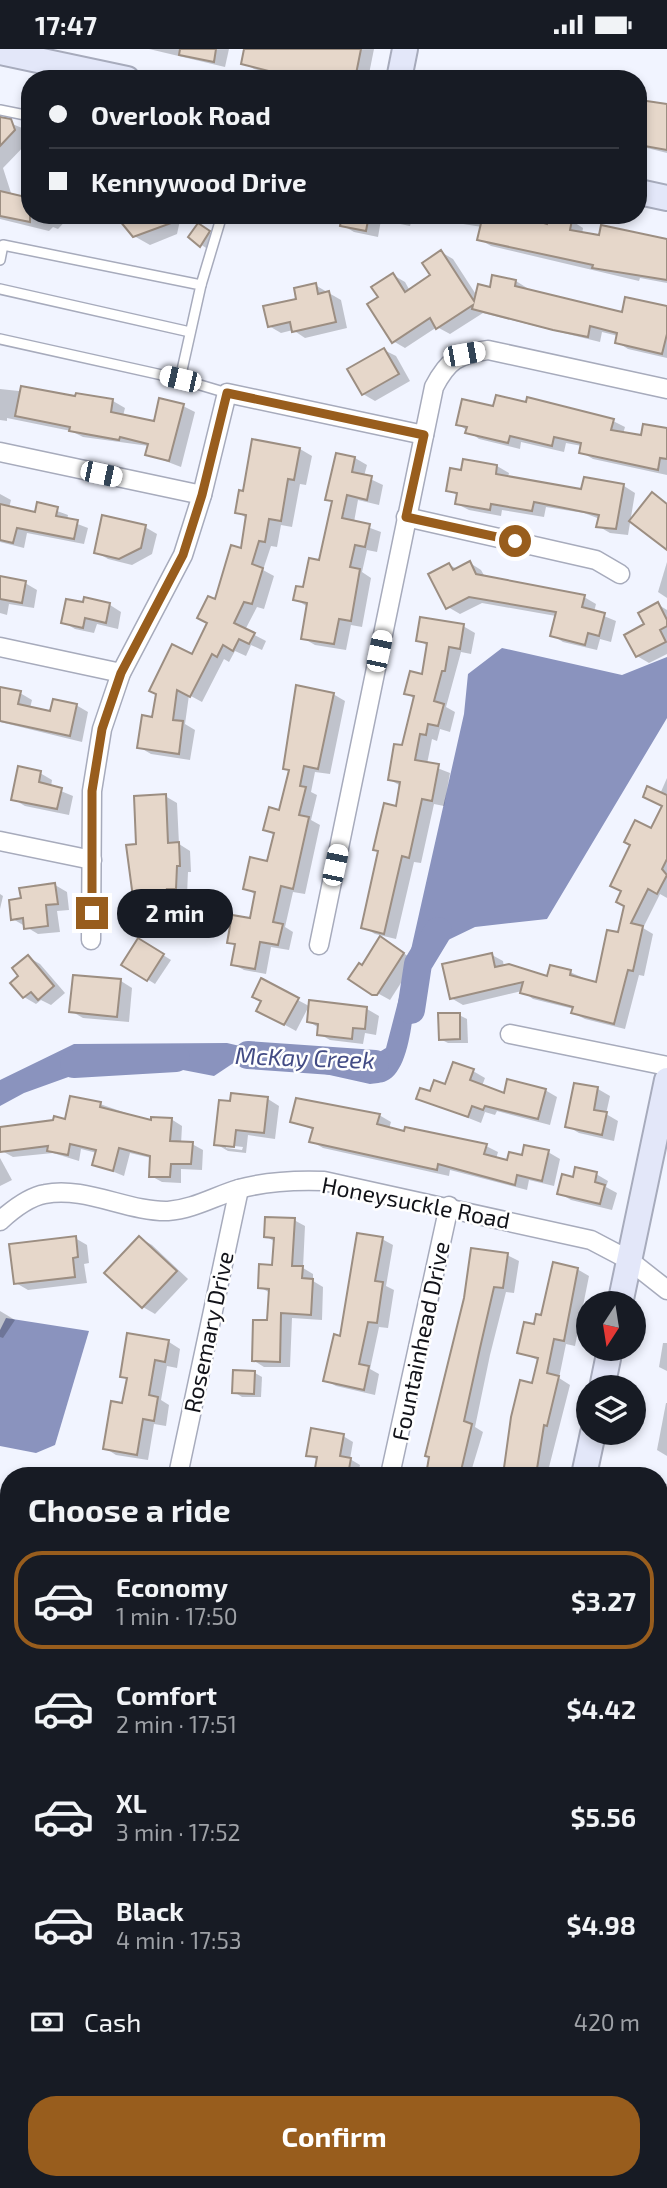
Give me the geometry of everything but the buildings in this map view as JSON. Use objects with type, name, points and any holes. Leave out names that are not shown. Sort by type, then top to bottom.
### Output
[{"type":"street","points":[[401,70],[405,49]]},
{"type":"street","points":[[0,52],[40,65],[71,70]]},
{"type":"street","points":[[647,194],[667,198]]},
{"type":"street","points":[[319,945],[434,387],[445,367],[464,354],[488,350],[667,389]]},
{"type":"street","points":[[91,940],[92,791],[102,729],[121,673],[183,555],[202,495],[227,393],[424,435]]},
{"type":"street","points":[[0,452],[202,495]]},
{"type":"street","points":[[406,517],[596,560],[620,574]]},
{"type":"street","points":[[0,647],[121,673]]},
{"type":"street","points":[[0,841],[92,860]]},
{"type":"street","points":[[510,1034],[667,1066]]},
{"type":"street","points":[[623,1291],[666,1088]]},
{"type":"street","name":"Honeysuckle Road","points":[[0,1221],[14,1208],[45,1194],[64,1194],[166,1211],[193,1207],[239,1189],[283,1180],[324,1181],[449,1206],[591,1240],[629,1260],[667,1290]]},
{"type":"street","name":"Rosemary Drive","points":[[180,1467],[239,1189]]},
{"type":"street","name":"Fountainhead Drive","points":[[392,1467],[449,1206]]},
{"type":"street","points":[[586,1467],[590,1445]]},
{"type":"lane","points":[[0,110],[21,114]]},
{"type":"lane","points":[[180,379],[201,285],[219,224]]},
{"type":"lane","points":[[0,260],[2,244],[201,285]]},
{"type":"lane","points":[[0,289],[190,332]]},
{"type":"lane","points":[[0,339],[180,379],[227,393]]},
{"type":"water","points":[[502,648],[622,675],[667,657],[667,718],[547,919],[475,927],[446,941],[430,964],[408,963],[464,714],[468,674]]},
{"type":"water","points":[[406,971],[417,971],[407,1048],[395,1074],[384,1082],[370,1084],[244,1056],[214,1076],[121,1058],[24,1093],[0,1106],[0,1080],[74,1044],[227,1043],[310,1062],[361,1063],[386,1048]]},
{"type":"water","points":[[6,1318],[89,1331],[55,1445],[36,1453],[0,1446],[0,1330]]},
{"type":"waterway","name":"McKay Creek","points":[[411,1010],[418,964],[438,931]]},
{"type":"waterway","name":"McKay Creek","points":[[248,1055],[375,1064]]},
{"type":"waterway","name":"McKay Creek","points":[[74,1064],[176,1058]]},
{"type":"route","points":[[92,913],[92,791],[102,729],[121,673],[183,555],[202,495],[227,393],[424,435],[406,517],[515,541]]}]
